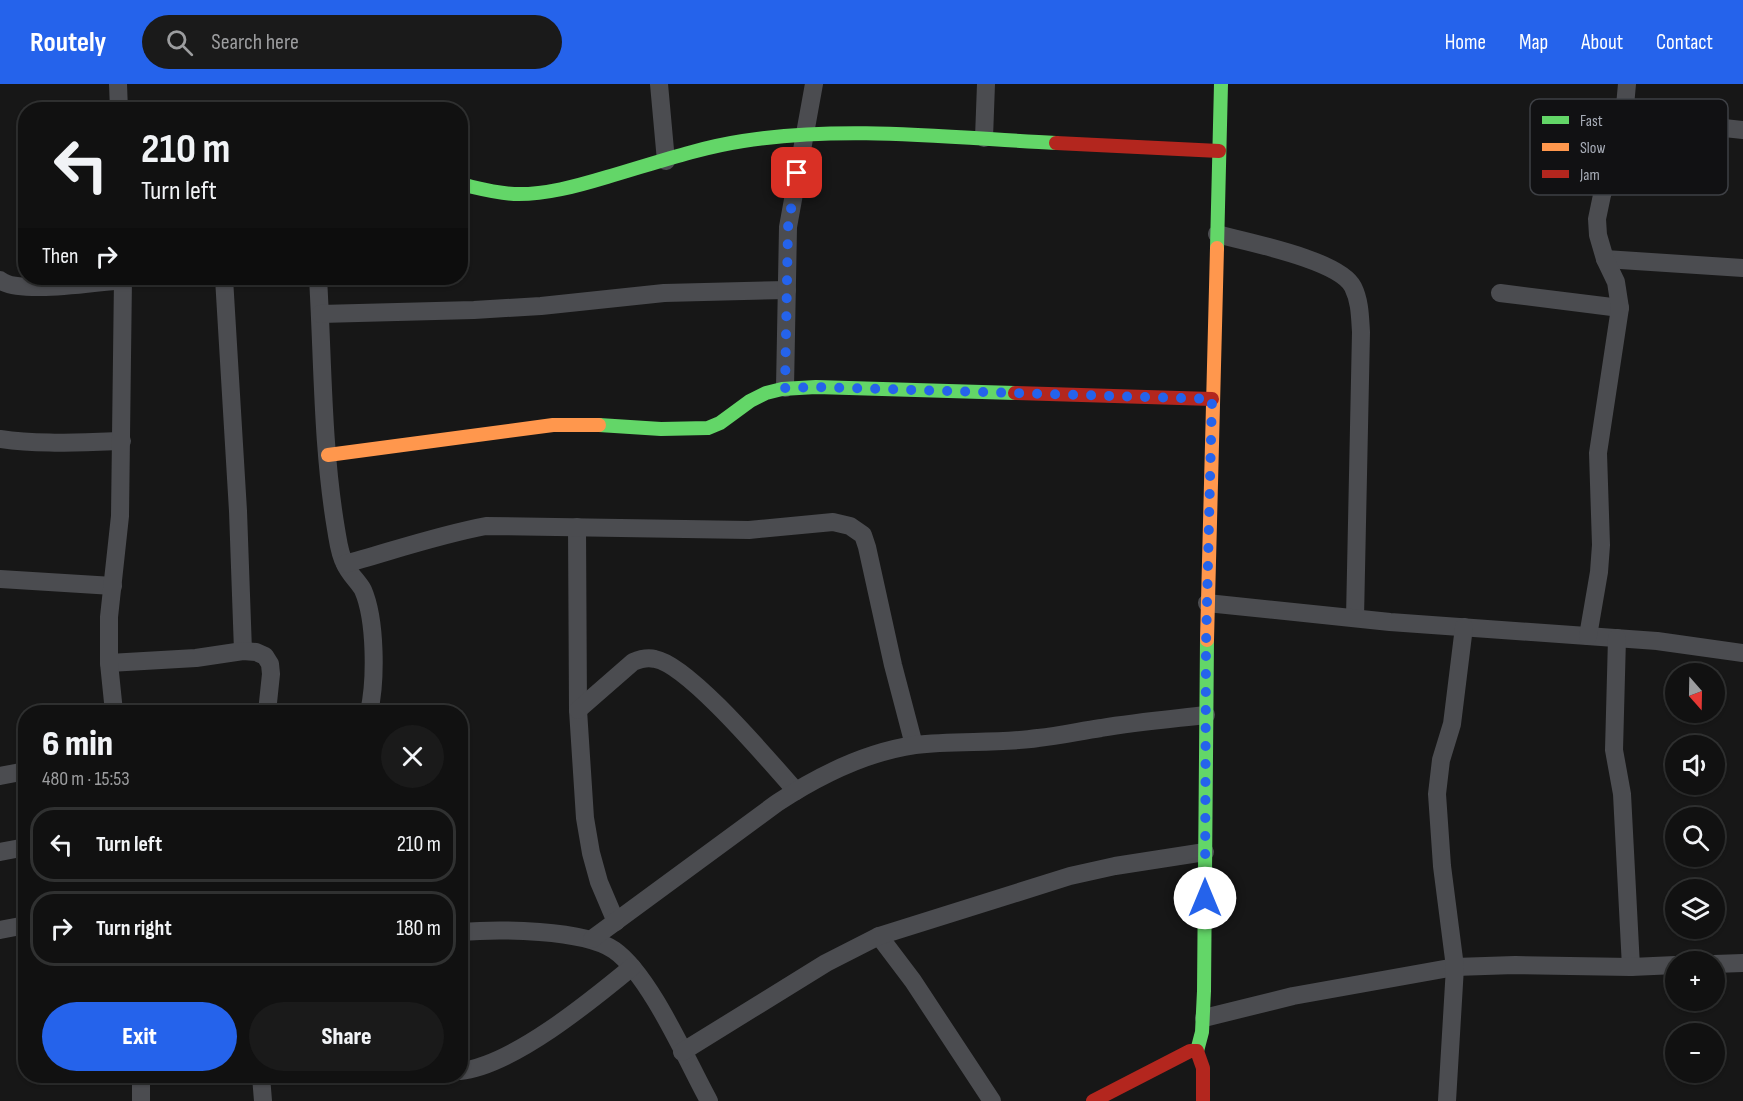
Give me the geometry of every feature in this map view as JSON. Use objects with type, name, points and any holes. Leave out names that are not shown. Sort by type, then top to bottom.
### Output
[{"type":"street","points":[[118,84],[119,102]]},
{"type":"street","points":[[660,84],[666,161]]},
{"type":"street","points":[[785,388],[788,227],[814,84]]},
{"type":"street","points":[[984,138],[986,84]]},
{"type":"street","points":[[1203,1101],[1202,1066],[1200,1055],[1197,1052],[1204,1018],[1207,603],[1221,84]]},
{"type":"street","points":[[1626,99],[1627,84]]},
{"type":"street","points":[[1728,128],[1743,130]]},
{"type":"street","points":[[468,186],[515,194],[542,192],[576,186],[742,141],[805,134],[984,138],[1219,151]]},
{"type":"street","points":[[1588,636],[1599,572],[1598,453],[1620,308],[1616,282],[1605,259],[1598,235],[1597,219],[1603,195]]},
{"type":"street","points":[[1217,234],[1319,262],[1342,274],[1353,285],[1360,307],[1361,333],[1355,618]]},
{"type":"street","points":[[1605,259],[1743,268]]},
{"type":"street","points":[[0,280],[16,286],[55,285]]},
{"type":"street","points":[[113,705],[109,617],[120,516],[123,285]]},
{"type":"street","points":[[224,285],[238,511],[243,651]]},
{"type":"street","points":[[318,285],[328,455],[336,526],[345,564],[362,589],[369,614],[374,683],[370,705]]},
{"type":"street","points":[[320,314],[474,310],[664,294],[787,290]]},
{"type":"street","points":[[1500,293],[1620,308]]},
{"type":"street","points":[[328,455],[561,425],[706,428],[723,423],[750,401],[767,392],[785,388],[1212,399]]},
{"type":"street","points":[[0,439],[65,443],[122,441]]},
{"type":"street","points":[[345,564],[452,533],[486,526],[749,530],[833,522],[850,526],[862,535],[867,547],[893,665],[914,745]]},
{"type":"street","points":[[577,527],[578,710],[585,818],[599,882],[616,922]]},
{"type":"street","points":[[0,579],[113,586]]},
{"type":"street","points":[[1207,603],[1355,618],[1657,641],[1743,653]]},
{"type":"street","points":[[1447,1101],[1455,967],[1442,866],[1437,794],[1441,760],[1452,724],[1464,627]]},
{"type":"street","points":[[1617,638],[1614,750],[1622,794],[1630,967]]},
{"type":"street","points":[[110,663],[196,658],[243,651],[256,652],[265,656],[270,664],[268,705]]},
{"type":"street","points":[[578,710],[633,662],[642,658],[657,659],[673,667],[722,710],[796,791]]},
{"type":"street","points":[[592,939],[796,791],[846,766],[877,754],[914,745],[1038,738],[1103,727],[1206,715]]},
{"type":"street","points":[[0,776],[18,773]]},
{"type":"street","points":[[0,852],[18,849]]},
{"type":"street","points":[[682,1052],[826,963],[879,936],[1070,876],[1115,866],[1205,852]]},
{"type":"street","points":[[0,930],[18,927]]},
{"type":"street","points":[[468,932],[557,933],[592,939],[614,950],[632,967],[653,996],[709,1101]]},
{"type":"street","points":[[879,936],[913,981],[992,1101]]},
{"type":"street","points":[[1725,964],[1743,963]]},
{"type":"street","points":[[1204,1018],[1314,992],[1455,967],[1665,965]]},
{"type":"street","points":[[468,1069],[496,1060],[522,1046],[566,1018],[632,967]]},
{"type":"street","points":[[1099,1099],[1185,1053],[1197,1052]]},
{"type":"street","points":[[141,1083],[141,1101]]},
{"type":"street","points":[[262,1083],[263,1101]]},
{"type":"traffic: fast","points":[[1217,248],[1221,84]]},
{"type":"traffic: fast","points":[[468,186],[507,193],[526,194],[549,191],[584,184],[709,148],[782,136],[900,134],[1056,143]]},
{"type":"traffic: fast","points":[[599,425],[661,429],[708,428],[720,423],[750,401],[766,393],[782,389],[816,387],[1015,393]]},
{"type":"traffic: fast","points":[[1197,1051],[1202,1032],[1204,991],[1207,640]]},
{"type":"traffic: slow","points":[[1207,640],[1217,248]]},
{"type":"traffic: slow","points":[[328,455],[553,425],[599,425]]},
{"type":"traffic: jam","points":[[1056,143],[1219,151]]},
{"type":"traffic: jam","points":[[1015,393],[1212,399]]},
{"type":"traffic: jam","points":[[1093,1101],[1190,1051],[1197,1051],[1203,1068],[1203,1101]]},
{"type":"route","points":[[797,173],[788,227],[785,388],[897,389],[1212,399],[1206,645],[1205,898]]}]
